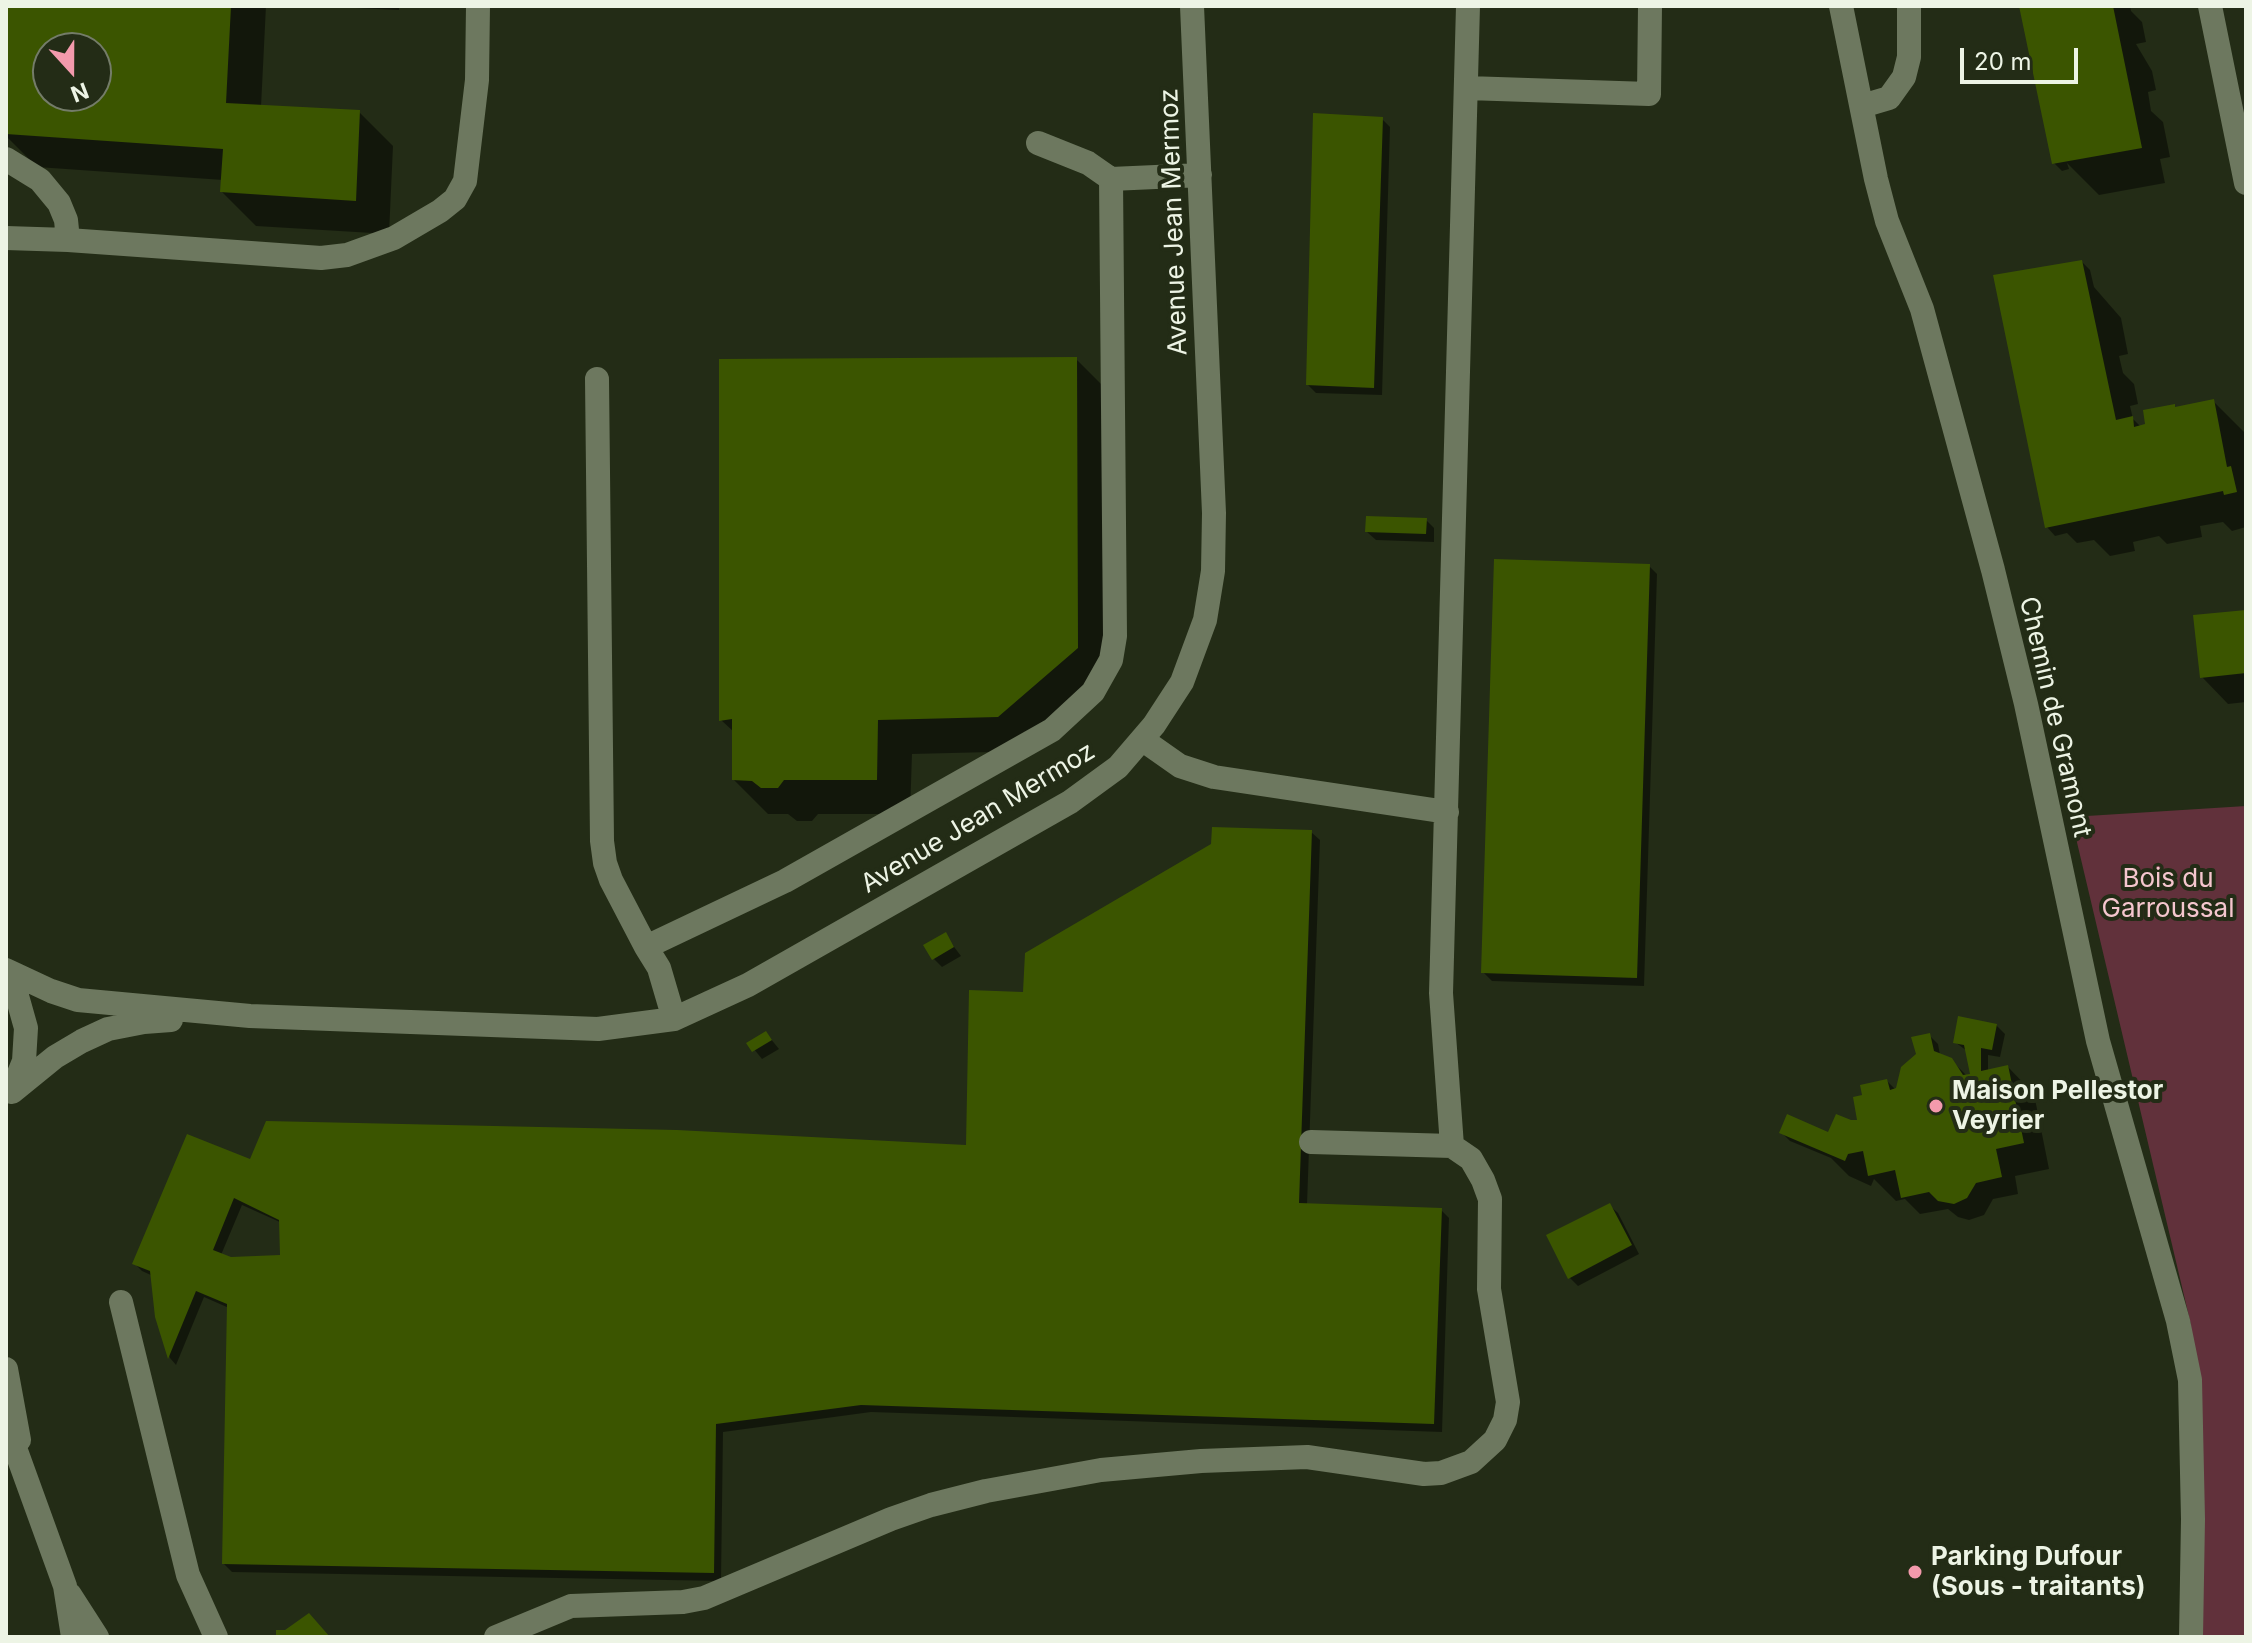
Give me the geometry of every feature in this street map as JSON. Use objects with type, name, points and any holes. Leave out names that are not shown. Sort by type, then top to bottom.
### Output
[{"type":"street","points":[[6,238],[321,258],[347,255],[373,247],[425,222],[455,199],[465,181],[477,80],[478,6]]},
{"type":"street","name":"Avenue Jean Mermoz","points":[[6,970],[78,1000],[250,1016],[598,1029],[674,1019],[748,985],[1070,802],[1118,767],[1171,702],[1192,661],[1205,620],[1213,571],[1214,513],[1192,6]]},
{"type":"street","points":[[1452,1146],[1441,993],[1468,6]]},
{"type":"street","points":[[1467,88],[1649,94],[1650,6]]},
{"type":"street","name":"Chemin de Gramont","points":[[1841,6],[1876,179],[1887,221],[1922,309],[1989,556],[2026,704],[2098,1041],[2178,1321],[2190,1380],[2193,1519],[2191,1637]]},
{"type":"street","points":[[1862,106],[1889,98],[1904,77],[1909,57],[1909,6]]},
{"type":"street","points":[[2210,6],[2246,183]]},
{"type":"street","points":[[1038,143],[1088,163],[1111,179],[1200,175]]},
{"type":"street","points":[[6,159],[40,180],[59,203],[66,220],[68,240]]},
{"type":"street","points":[[646,947],[785,881],[1052,730],[1080,707],[1103,677],[1111,660],[1115,636],[1111,179]]},
{"type":"street","points":[[597,379],[602,841],[611,880],[659,968],[674,1019]]},
{"type":"street","points":[[1143,740],[1180,766],[1214,777],[1447,812]]},
{"type":"street","points":[[6,977],[17,996],[26,1028],[24,1061],[9,1096]]},
{"type":"street","name":"Avenue Jean Mermoz","points":[[9,1096],[55,1057],[108,1029],[144,1022],[250,1016]]},
{"type":"street","points":[[496,1637],[571,1606],[653,1604],[704,1598],[931,1505],[986,1491],[1101,1470],[1201,1461],[1307,1457],[1424,1474],[1441,1473],[1471,1462],[1495,1440],[1505,1420],[1508,1402],[1489,1289],[1488,1190],[1471,1159],[1452,1146],[1311,1142]]},
{"type":"street","points":[[121,1302],[188,1575],[216,1637]]},
{"type":"street","points":[[6,1369],[25,1470]]},
{"type":"street","points":[[6,1423],[65,1586],[73,1637]]},
{"type":"street","points":[[65,1586],[97,1637]]},
{"type":"green space","name":"Bois du Garroussal","points":[[2246,806],[2246,1637],[2194,1637],[2191,1325],[2071,817]]},
{"type":"building","points":[[6,6],[231,6],[226,103],[360,110],[356,201],[220,192],[223,149],[6,134]]},
{"type":"building","points":[[2019,6],[2113,6],[2142,148],[2052,164]]},
{"type":"building","points":[[1313,113],[1383,117],[1374,388],[1306,385]]},
{"type":"building","points":[[2082,260],[2116,420],[2133,416],[2134,427],[2145,424],[2143,410],[2214,399],[2227,467],[2231,466],[2237,492],[2224,495],[2223,491],[2045,528],[1993,275]]},
{"type":"building","points":[[1077,357],[1078,648],[998,717],[878,720],[877,780],[784,780],[778,788],[761,788],[752,781],[732,780],[732,719],[719,721],[719,359]]},
{"type":"building","points":[[1366,516],[1427,518],[1426,534],[1365,532]]},
{"type":"building","points":[[1494,559],[1650,564],[1637,978],[1481,973]]},
{"type":"building","points":[[2246,610],[2246,673],[2200,678],[2193,615]]},
{"type":"building","points":[[1212,827],[1312,830],[1299,1203],[1442,1208],[1434,1424],[861,1405],[716,1424],[714,1573],[222,1564],[227,1304],[196,1291],[168,1359],[155,1317],[150,1271],[132,1264],[187,1134],[250,1159],[266,1121],[677,1130],[966,1145],[969,990],[1023,992],[1025,953],[1211,844]],"holes":[[[234,1198],[279,1220],[280,1255],[231,1257],[213,1250]]]},
{"type":"building","points":[[946,932],[954,947],[932,960],[923,945]]},
{"type":"building","name":"Maison Pellestor Veyrier","points":[[1958,1016],[1997,1024],[1992,1050],[1981,1048],[1981,1071],[2008,1065],[2024,1143],[1996,1149],[2002,1177],[1976,1183],[1967,1198],[1954,1204],[1938,1201],[1929,1192],[1901,1198],[1895,1170],[1868,1176],[1863,1151],[1848,1154],[1845,1161],[1779,1133],[1787,1114],[1828,1132],[1836,1114],[1857,1120],[1853,1097],[1862,1095],[1860,1085],[1887,1079],[1890,1090],[1896,1088],[1901,1067],[1916,1054],[1911,1037],[1930,1033],[1934,1051],[1952,1058],[1963,1075],[1970,1074],[1964,1045],[1953,1043]]},
{"type":"building","points":[[766,1031],[772,1040],[752,1052],[746,1043]]},
{"type":"building","points":[[1610,1203],[1632,1245],[1568,1279],[1546,1235]]},
{"type":"building","points":[[309,1613],[330,1637],[276,1637],[276,1630],[285,1630]]},
{"type":"place","name":"Maison Pellestor Veyrier","points":[[1936,1106]]},
{"type":"place","name":"Parking Dufour (Sous - traitants)","points":[[1915,1572]]}]
